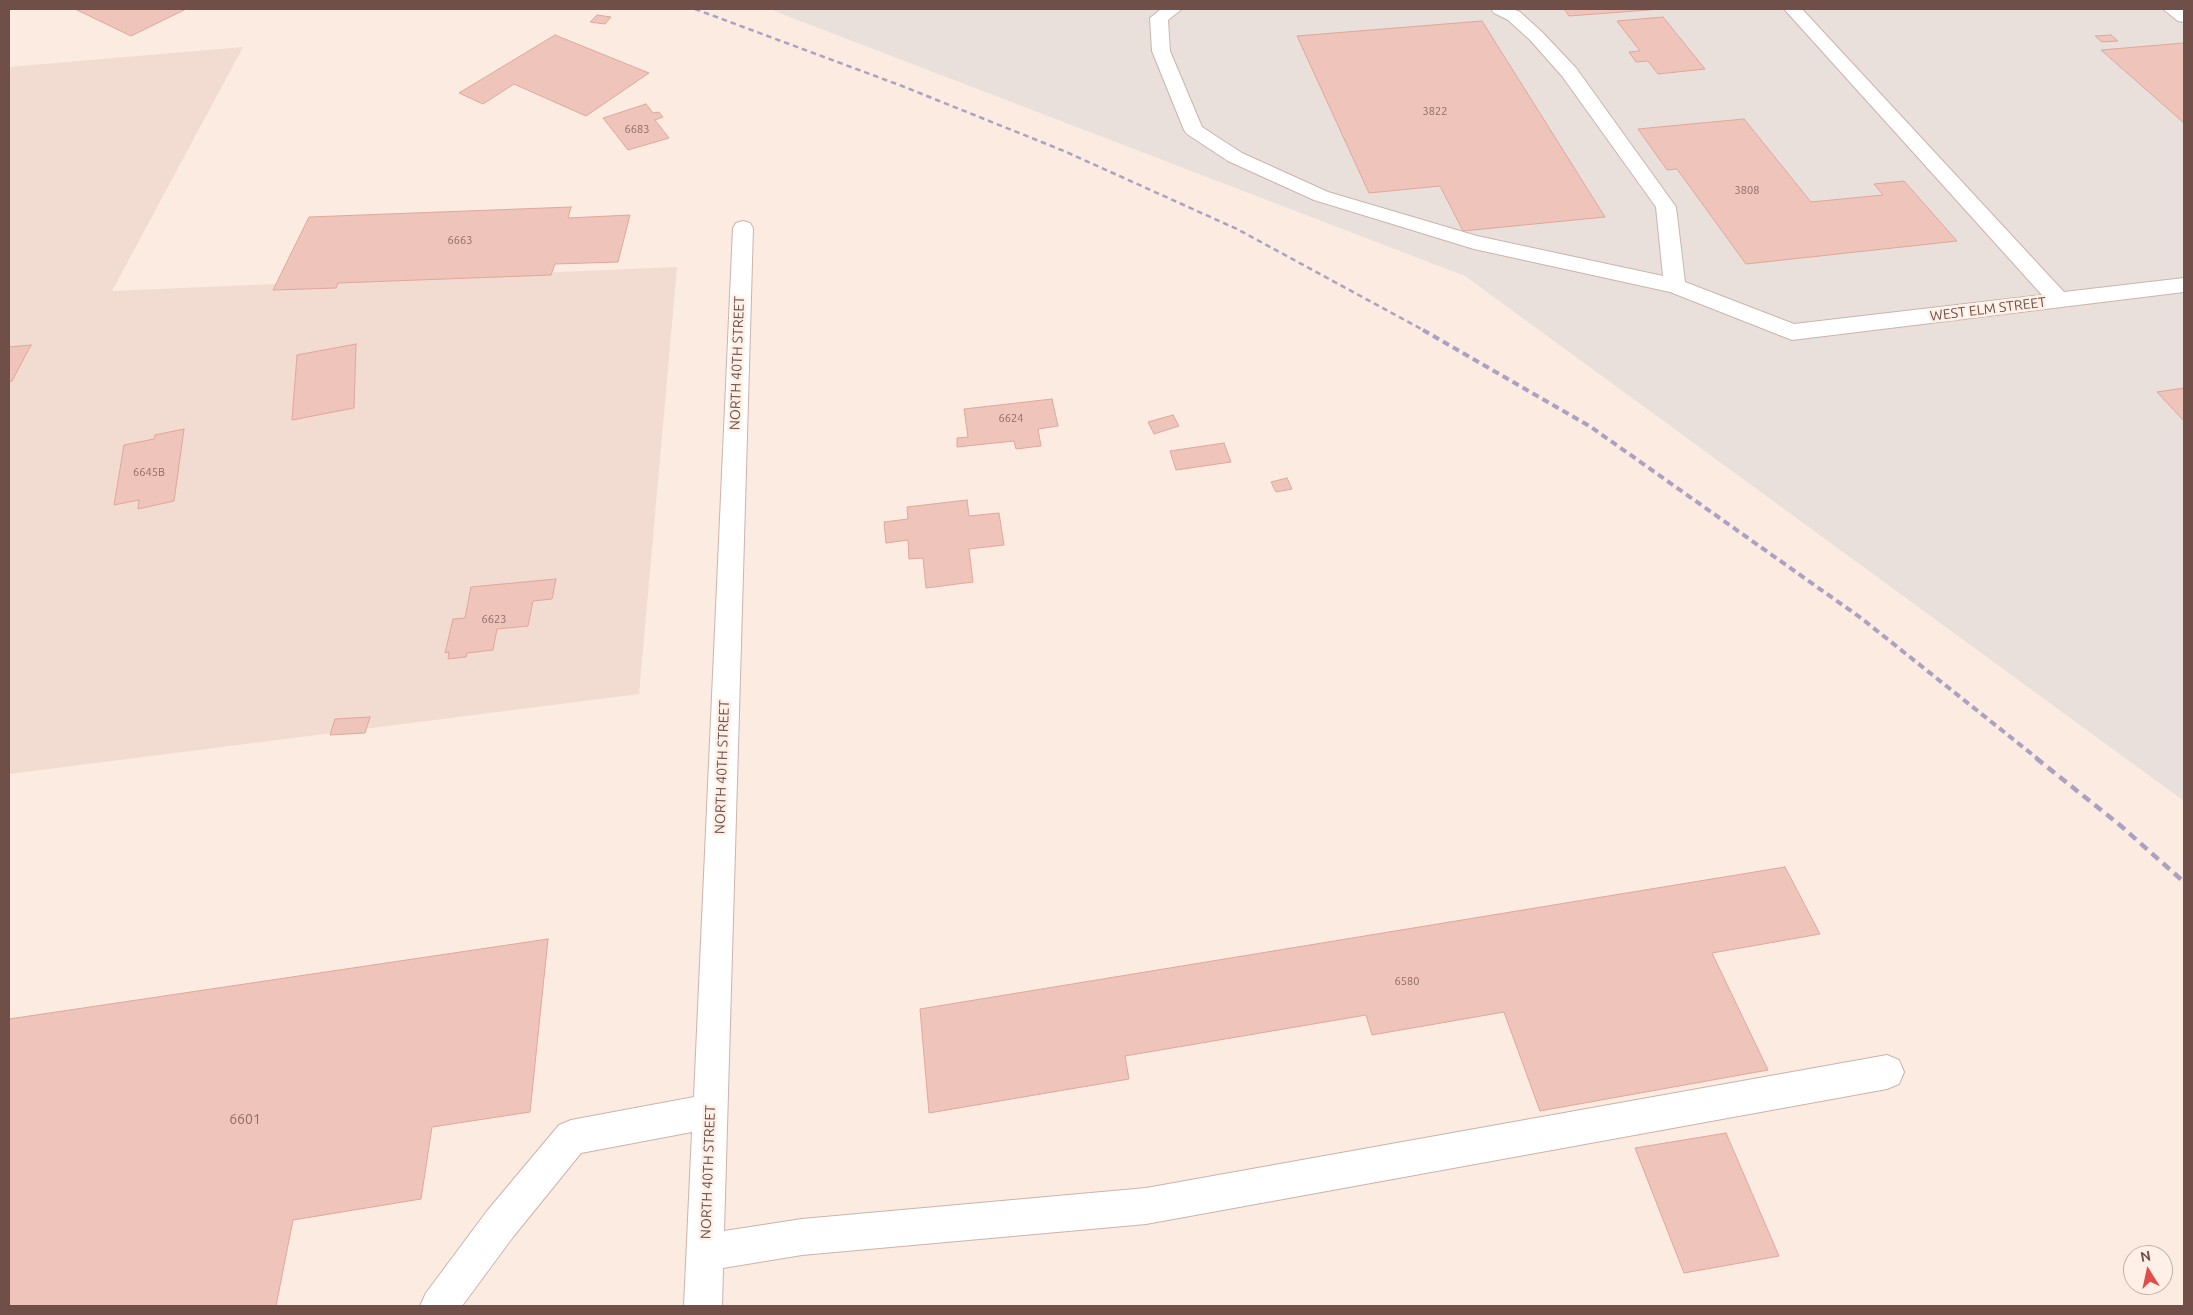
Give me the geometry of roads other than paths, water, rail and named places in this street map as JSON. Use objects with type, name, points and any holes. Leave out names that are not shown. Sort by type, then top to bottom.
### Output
[{"type":"street","points":[[1173,9],[1159,18],[1161,51],[1194,130],[1235,157],[1321,196],[1452,236],[1676,286],[1666,207],[1569,72],[1536,36],[1514,16],[1500,9]]},
{"type":"street","points":[[1793,9],[2059,300]]},
{"type":"street","points":[[2172,9],[2184,18]]},
{"type":"street","name":"NORTH 40TH STREET","points":[[703,1306],[742,228]]},
{"type":"street","name":"WEST ELM STREET","points":[[1676,286],[1792,332],[2184,285]]},
{"type":"street","points":[[705,1252],[802,1237],[1146,1206],[1887,1072]]},
{"type":"street","points":[[439,1306],[500,1224],[571,1137],[710,1111]]},
{"type":"railway","points":[[695,9],[902,86],[1064,151],[1237,229],[1425,331]]},
{"type":"railway","points":[[1423,330],[1591,427],[1861,618],[2038,759]]},
{"type":"railway","points":[[2036,758],[2121,826],[2184,882]]}]
